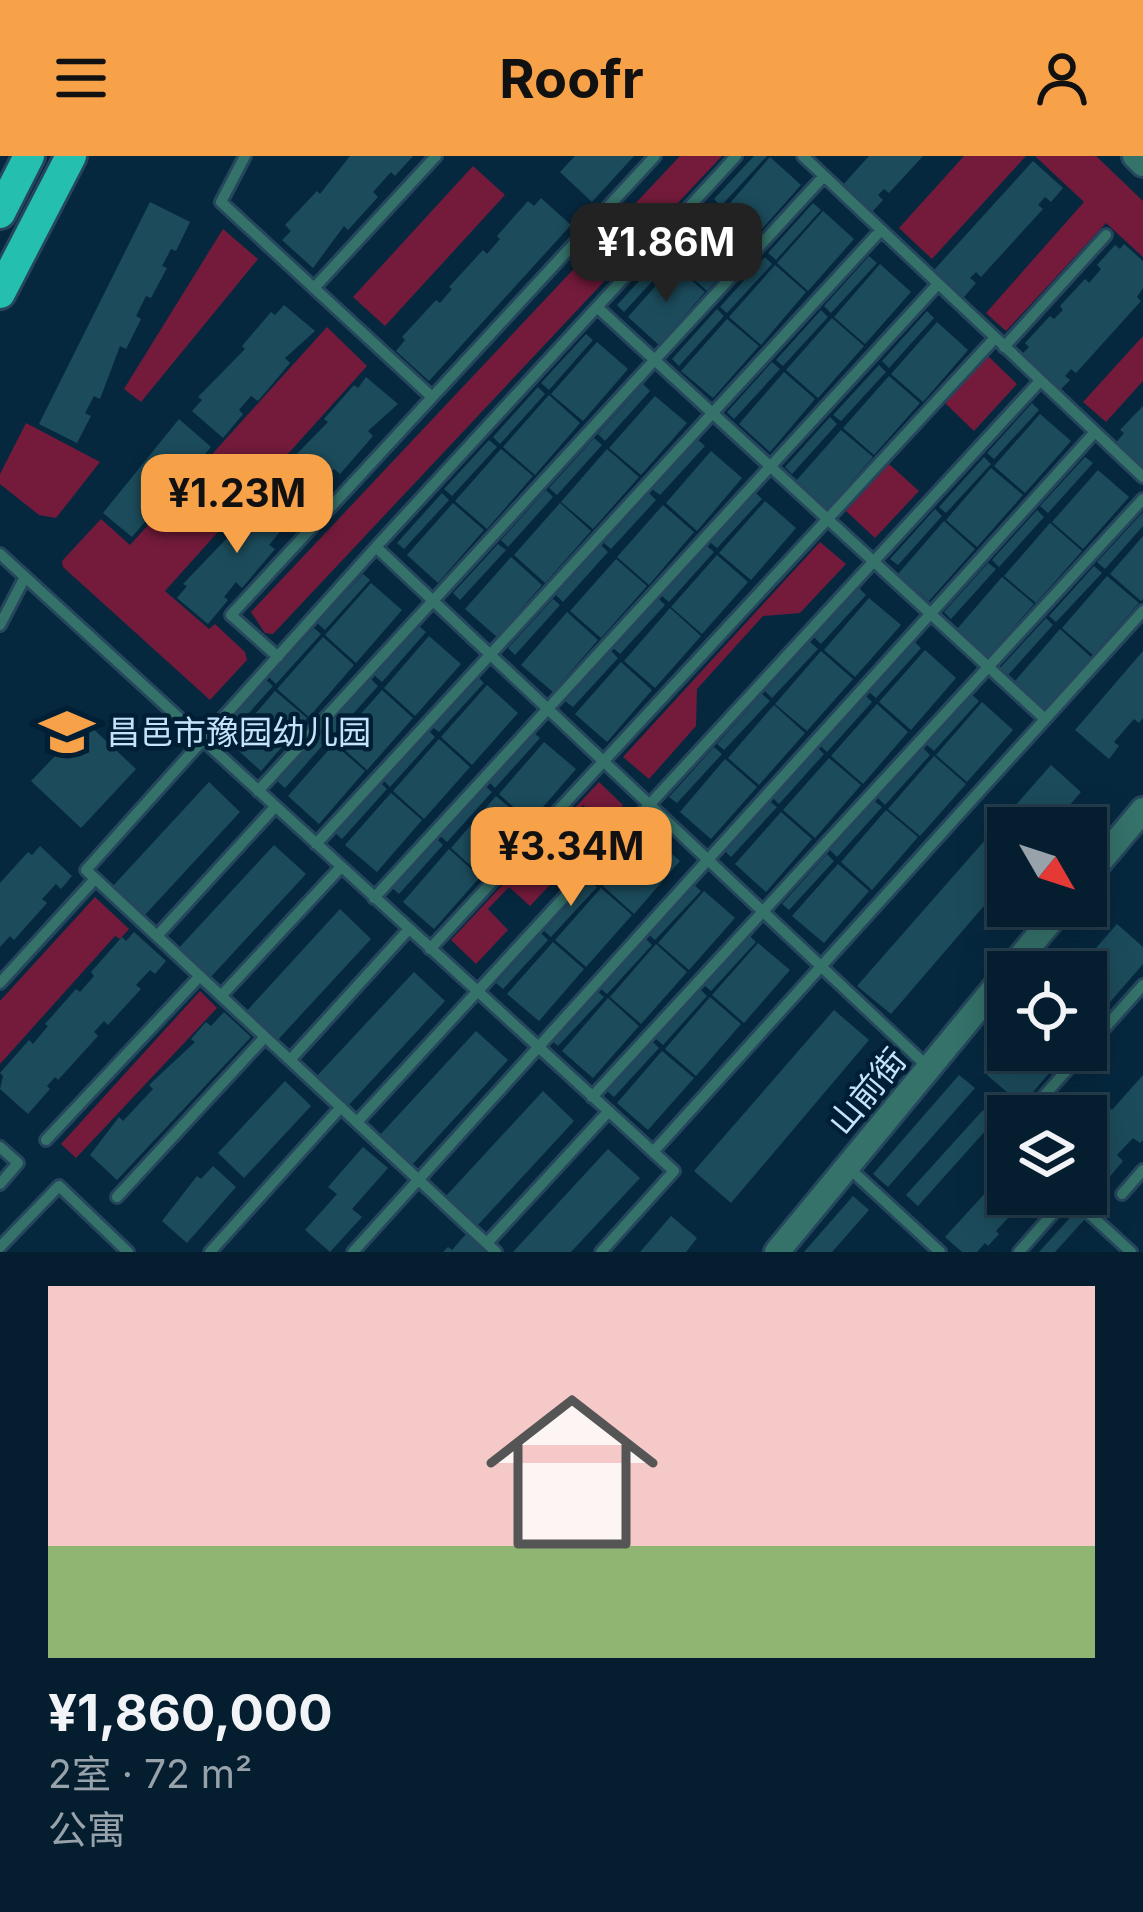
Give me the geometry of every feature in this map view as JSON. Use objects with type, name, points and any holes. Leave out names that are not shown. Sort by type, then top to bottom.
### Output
[{"type":"main road","points":[[0,213],[29,156]]},
{"type":"main road","points":[[0,293],[71,156]]},
{"type":"street","points":[[1135,156],[1143,164]]},
{"type":"street","points":[[1107,853],[1143,810]]},
{"type":"street","name":"山前街","points":[[1026,951],[1046,927]]},
{"type":"street","name":"山前街","points":[[777,1252],[987,997]]},
{"type":"lane","points":[[245,156],[221,202],[432,397]]},
{"type":"lane","points":[[314,288],[436,156]]},
{"type":"lane","points":[[278,657],[231,615],[655,156]]},
{"type":"lane","points":[[608,1112],[492,1247],[86,870],[736,156]]},
{"type":"lane","points":[[803,156],[1143,477]]},
{"type":"lane","points":[[258,791],[824,176]]},
{"type":"lane","points":[[316,844],[880,230]]},
{"type":"lane","points":[[430,949],[828,519],[1106,235]]},
{"type":"lane","points":[[374,898],[938,284]]},
{"type":"lane","points":[[597,307],[1045,719]]},
{"type":"lane","points":[[357,1122],[1040,381]]},
{"type":"lane","points":[[353,1252],[1096,432]]},
{"type":"lane","points":[[592,1097],[1143,499]]},
{"type":"lane","points":[[376,547],[928,1068]]},
{"type":"lane","points":[[0,554],[674,1171],[601,1252]]},
{"type":"lane","points":[[0,625],[25,577]]},
{"type":"lane","points":[[653,1152],[1143,611]]},
{"type":"lane","points":[[157,936],[275,807]]},
{"type":"lane","points":[[221,996],[341,867]]},
{"type":"lane","points":[[0,983],[95,879]]},
{"type":"lane","points":[[290,1060],[410,929]]},
{"type":"lane","points":[[46,1140],[200,976]]},
{"type":"lane","points":[[1107,1025],[1143,985]]},
{"type":"lane","points":[[117,1197],[266,1037]]},
{"type":"lane","points":[[1044,1095],[1066,1071]]},
{"type":"lane","points":[[210,1252],[341,1107]]},
{"type":"lane","points":[[0,1147],[18,1163],[0,1184]]},
{"type":"lane","points":[[847,1166],[940,1252]]},
{"type":"lane","points":[[1121,1194],[1143,1170]]},
{"type":"lane","points":[[0,1247],[58,1186],[128,1252]]},
{"type":"lane","points":[[1019,1252],[1069,1196],[1131,1252]]},
{"type":"shaded area","points":[[680,156],[722,156],[273,634],[265,633],[251,612]]},
{"type":"shaded area","points":[[964,156],[1026,156],[932,259],[899,228]]},
{"type":"shaded area","points":[[1035,156],[1096,156],[1143,201],[1143,257],[1106,223],[1006,331],[986,313],[1084,202]]},
{"type":"shaded area","points":[[473,166],[505,195],[385,326],[353,297]]},
{"type":"shaded area","points":[[223,229],[258,259],[141,402],[124,389]]},
{"type":"shaded area","points":[[327,327],[367,366],[165,591],[209,629],[215,624],[245,652],[247,660],[210,700],[63,567],[62,561],[101,519],[130,545]]},
{"type":"shaded area","points":[[1143,336],[1143,381],[1106,422],[1083,402]]},
{"type":"shaded area","points":[[988,356],[1017,384],[974,431],[945,403]]},
{"type":"shaded area","points":[[26,423],[100,462],[56,518],[39,515],[0,484],[0,474]]},
{"type":"shaded area","points":[[889,464],[919,491],[875,538],[846,511]]},
{"type":"shaded area","points":[[820,542],[846,564],[800,613],[763,616],[697,689],[696,726],[649,779],[623,757]]},
{"type":"shaded area","points":[[599,782],[623,805],[605,825],[583,805],[562,828],[584,849],[530,906],[509,887],[488,909],[508,930],[476,964],[451,940]]},
{"type":"shaded area","points":[[95,897],[129,929],[120,939],[115,936],[0,1064],[0,1001]]},
{"type":"shaded area","points":[[200,991],[217,1008],[76,1158],[61,1144]]},
{"type":"building","points":[[350,156],[413,156],[373,192],[378,197],[348,230],[344,226],[313,268],[282,240],[291,231],[285,225],[317,191],[320,194]]},
{"type":"building","points":[[575,156],[634,156],[592,202],[560,172]]},
{"type":"building","points":[[754,156],[767,156],[721,206],[714,199]]},
{"type":"building","points":[[869,156],[923,156],[889,193],[884,189],[878,195],[883,200],[871,213],[841,187]]},
{"type":"building","points":[[770,157],[801,185],[755,237],[724,210]]},
{"type":"building","points":[[1033,161],[1063,188],[1051,202],[1045,197],[1038,205],[1043,209],[981,277],[976,272],[970,278],[976,283],[964,297],[934,270]]},
{"type":"building","points":[[541,198],[571,225],[429,381],[396,351],[405,340],[402,337],[436,300],[440,303],[483,250],[487,254],[528,201],[534,206]]},
{"type":"building","points":[[150,202],[190,222],[176,251],[171,249],[162,266],[167,268],[151,298],[146,296],[126,349],[120,346],[100,399],[94,396],[85,413],[91,416],[77,443],[39,424]]},
{"type":"building","points":[[711,203],[718,210],[673,260],[666,253]]},
{"type":"building","points":[[813,203],[821,210],[776,260],[768,253]]},
{"type":"building","points":[[722,211],[753,239],[707,291],[676,263]]},
{"type":"building","points":[[823,211],[854,239],[808,291],[777,263]]},
{"type":"building","points":[[1124,244],[1143,261],[1143,288],[1137,297],[1141,301],[1076,373],[1071,369],[1065,376],[1070,380],[1058,392],[1019,357],[1029,347],[1025,343],[1050,316],[1054,319],[1063,310],[1060,306],[1085,279],[1089,283],[1115,245],[1120,249]]},
{"type":"building","points":[[662,256],[670,262],[624,312],[617,305]]},
{"type":"building","points":[[869,256],[877,263],[831,313],[824,306]]},
{"type":"building","points":[[765,257],[772,264],[727,313],[720,307]]},
{"type":"building","points":[[880,264],[911,292],[865,344],[834,317]]},
{"type":"building","points":[[674,265],[705,292],[659,345],[628,317]]},
{"type":"building","points":[[775,265],[806,292],[761,345],[729,317]]},
{"type":"building","points":[[284,305],[315,331],[285,358],[290,363],[258,401],[251,396],[223,438],[192,411],[202,400],[198,397],[245,349],[242,346],[271,312],[275,315]]},
{"type":"building","points":[[717,309],[724,316],[679,366],[672,359]]},
{"type":"building","points":[[821,310],[828,317],[783,366],[776,360]]},
{"type":"building","points":[[927,311],[934,318],[889,368],[882,361]]},
{"type":"building","points":[[832,318],[864,346],[818,398],[786,370]]},
{"type":"building","points":[[727,319],[759,346],[713,398],[681,371]]},
{"type":"building","points":[[937,322],[968,350],[923,402],[891,374]]},
{"type":"building","points":[[586,334],[593,340],[549,390],[541,383]]},
{"type":"building","points":[[597,342],[628,369],[583,421],[551,394]]},
{"type":"building","points":[[772,362],[780,369],[734,419],[727,412]]},
{"type":"building","points":[[879,365],[886,372],[841,421],[833,415]]},
{"type":"building","points":[[784,372],[815,399],[770,452],[739,424]]},
{"type":"building","points":[[889,376],[920,403],[874,455],[843,428]]},
{"type":"building","points":[[366,377],[398,404],[368,431],[373,436],[340,474],[334,469],[306,511],[275,484],[285,473],[281,470]]},
{"type":"building","points":[[643,384],[650,391],[605,441],[598,434]]},
{"type":"building","points":[[538,387],[545,394],[500,444],[493,437]]},
{"type":"building","points":[[549,395],[580,423],[535,475],[503,447]]},
{"type":"building","points":[[655,396],[687,423],[641,475],[609,448]]},
{"type":"building","points":[[1032,403],[1039,410],[994,459],[987,453]]},
{"type":"building","points":[[1143,406],[1143,469],[1115,444],[1124,433],[1120,430]]},
{"type":"building","points":[[1040,414],[1071,441],[1025,493],[994,466]]},
{"type":"building","points":[[830,417],[837,424],[792,474],[785,467]]},
{"type":"building","points":[[179,419],[211,447],[194,467],[184,458],[165,480],[174,488],[132,537],[103,513]]},
{"type":"building","points":[[841,430],[873,457],[827,509],[795,482]]},
{"type":"building","points":[[594,438],[602,445],[557,495],[549,488]]},
{"type":"building","points":[[697,439],[705,446],[660,495],[652,489]]},
{"type":"building","points":[[489,440],[497,447],[452,496],[444,489]]},
{"type":"building","points":[[501,449],[533,476],[487,529],[455,501]]},
{"type":"building","points":[[607,449],[639,477],[593,529],[561,502]]},
{"type":"building","points":[[711,451],[742,478],[697,531],[666,503]]},
{"type":"building","points":[[984,457],[991,464],[946,513],[939,507]]},
{"type":"building","points":[[1085,457],[1093,463],[1048,513],[1040,506]]},
{"type":"building","points":[[991,468],[1023,495],[977,547],[946,520]]},
{"type":"building","points":[[1098,470],[1129,497],[1083,549],[1052,522]]},
{"type":"building","points":[[546,490],[553,497],[508,547],[501,540]]},
{"type":"building","points":[[269,491],[300,518],[288,532],[283,528],[269,545],[275,549],[242,588],[236,582],[208,624],[177,598],[187,586],[183,584],[230,535],[226,532],[256,498],[260,501]]},
{"type":"building","points":[[755,492],[762,499],[717,548],[710,542]]},
{"type":"building","points":[[442,493],[449,500],[404,549],[397,543]]},
{"type":"building","points":[[649,493],[656,500],[611,549],[604,543]]},
{"type":"building","points":[[765,501],[796,528],[751,580],[719,553]]},
{"type":"building","points":[[453,503],[484,530],[438,583],[407,555]]},
{"type":"building","points":[[560,503],[591,531],[545,583],[514,555]]},
{"type":"building","points":[[663,505],[694,532],[649,585],[617,557]]},
{"type":"building","points":[[935,509],[942,516],[898,565],[890,559]]},
{"type":"building","points":[[1037,510],[1044,517],[999,567],[992,560]]},
{"type":"building","points":[[1143,512],[1143,526],[1105,569],[1097,562]]},
{"type":"building","points":[[944,521],[975,549],[929,601],[898,574]]},
{"type":"building","points":[[1050,523],[1082,551],[1036,603],[1004,576]]},
{"type":"building","points":[[1143,536],[1143,599],[1141,601],[1110,574]]},
{"type":"building","points":[[498,544],[506,550],[460,600],[453,593]]},
{"type":"building","points":[[601,545],[608,552],[563,602],[556,595]]},
{"type":"building","points":[[707,546],[714,552],[669,602],[661,595]]},
{"type":"building","points":[[717,555],[748,582],[702,634],[671,607]]},
{"type":"building","points":[[511,557],[542,585],[497,637],[465,609]]},
{"type":"building","points":[[616,559],[647,586],[601,638],[570,611]]},
{"type":"building","points":[[988,563],[996,569],[951,619],[944,612]]},
{"type":"building","points":[[1094,566],[1102,573],[1056,622],[1049,616]]},
{"type":"building","points":[[363,574],[370,580],[325,630],[317,623]]},
{"type":"building","points":[[1107,576],[1139,603],[1093,655],[1062,628]]},
{"type":"building","points":[[1002,577],[1034,604],[988,657],[957,629]]},
{"type":"building","points":[[371,583],[402,610],[356,663],[325,635]]},
{"type":"building","points":[[859,588],[866,595],[821,644],[814,637]]},
{"type":"building","points":[[658,598],[665,605],[620,654],[613,648]]},
{"type":"building","points":[[869,598],[901,625],[855,677],[824,650]]},
{"type":"building","points":[[553,599],[560,605],[515,655],[508,648]]},
{"type":"building","points":[[670,608],[701,636],[655,688],[624,661]]},
{"type":"building","points":[[567,612],[598,640],[553,692],[521,665]]},
{"type":"building","points":[[1046,618],[1053,625],[1008,675],[1000,668]]},
{"type":"building","points":[[419,626],[426,632],[382,682],[374,675]]},
{"type":"building","points":[[314,628],[321,634],[276,684],[269,677]]},
{"type":"building","points":[[1060,629],[1091,657],[1045,709],[1014,682]]},
{"type":"building","points":[[429,636],[461,664],[415,716],[384,688]]},
{"type":"building","points":[[323,637],[354,665],[309,717],[277,689]]},
{"type":"building","points":[[914,641],[921,648],[876,698],[868,691]]},
{"type":"building","points":[[810,642],[818,649],[772,698],[765,691]]},
{"type":"building","points":[[925,650],[956,678],[911,730],[879,702]]},
{"type":"building","points":[[611,651],[618,658],[573,707],[565,701]]},
{"type":"building","points":[[821,651],[853,679],[807,731],[775,704]]},
{"type":"building","points":[[1143,651],[1143,718],[1139,723],[1134,719],[1114,742],[1119,746],[1109,759],[1075,730]]},
{"type":"building","points":[[621,662],[652,690],[607,742],[575,714]]},
{"type":"building","points":[[477,676],[484,683],[439,732],[431,726]]},
{"type":"building","points":[[371,679],[378,686],[333,736],[325,729]]},
{"type":"building","points":[[266,680],[273,686],[228,736],[220,729]]},
{"type":"building","points":[[487,685],[518,713],[472,765],[441,737]]},
{"type":"building","points":[[382,690],[413,718],[367,770],[336,742]]},
{"type":"building","points":[[275,691],[307,718],[261,771],[230,743]]},
{"type":"building","points":[[762,694],[770,701],[724,750],[717,744]]},
{"type":"building","points":[[971,694],[979,701],[934,751],[926,744]]},
{"type":"building","points":[[865,695],[872,702],[827,752],[820,745]]},
{"type":"building","points":[[982,702],[1013,730],[967,782],[936,755]]},
{"type":"building","points":[[877,704],[908,732],[863,784],[831,756]]},
{"type":"building","points":[[774,705],[805,733],[759,785],[728,758]]},
{"type":"building","points":[[87,723],[136,769],[81,828],[31,781]]},
{"type":"building","points":[[428,730],[435,737],[390,787],[383,780]]},
{"type":"building","points":[[322,732],[329,738],[285,788],[277,781]]},
{"type":"building","points":[[533,732],[540,738],[495,788],[488,781]]},
{"type":"building","points":[[439,739],[470,767],[424,819],[393,791]]},
{"type":"building","points":[[544,742],[576,769],[530,822],[499,794]]},
{"type":"building","points":[[334,744],[365,771],[319,824],[288,796]]},
{"type":"building","points":[[714,747],[722,754],[677,803],[669,797]]},
{"type":"building","points":[[817,747],[824,754],[779,804],[772,797]]},
{"type":"building","points":[[923,748],[930,755],[885,805],[878,798]]},
{"type":"building","points":[[934,756],[966,784],[920,836],[888,809]]},
{"type":"building","points":[[829,758],[861,785],[815,838],[783,810]]},
{"type":"building","points":[[725,759],[757,787],[711,839],[680,812]]},
{"type":"building","points":[[1051,765],[1081,792],[1068,807],[1014,807]]},
{"type":"building","points":[[209,782],[240,812],[143,917],[112,887]]},
{"type":"building","points":[[380,782],[387,789],[342,839],[334,832]]},
{"type":"building","points":[[485,786],[492,792],[447,842],[439,835]]},
{"type":"building","points":[[391,793],[422,820],[377,872],[345,845]]},
{"type":"building","points":[[496,796],[528,823],[482,876],[451,848]]},
{"type":"building","points":[[769,801],[777,807],[731,857],[724,850]]},
{"type":"building","points":[[874,801],[882,807],[837,857],[830,850]]},
{"type":"building","points":[[886,810],[918,837],[872,890],[841,862]]},
{"type":"building","points":[[781,812],[812,839],[766,892],[735,864]]},
{"type":"building","points":[[638,827],[645,834],[600,883],[593,877]]},
{"type":"building","points":[[649,834],[680,861],[634,914],[603,886]]},
{"type":"building","points":[[436,838],[443,845],[399,894],[391,887]]},
{"type":"building","points":[[987,838],[987,902],[891,1014],[857,986]]},
{"type":"building","points":[[274,845],[306,874],[209,979],[177,950]]},
{"type":"building","points":[[40,846],[72,876],[61,889],[56,884],[42,899],[47,903],[14,940],[10,936],[0,947],[0,883],[28,852],[32,855]]},
{"type":"building","points":[[449,849],[480,877],[434,929],[403,902]]},
{"type":"building","points":[[827,854],[834,861],[789,910],[782,904]]},
{"type":"building","points":[[838,864],[869,891],[824,943],[792,916]]},
{"type":"building","points":[[589,881],[597,887],[551,937],[544,931]]},
{"type":"building","points":[[693,884],[701,891],[655,940],[648,934]]},
{"type":"building","points":[[601,888],[632,915],[586,967],[555,940]]},
{"type":"building","points":[[704,891],[735,918],[689,970],[658,943]]},
{"type":"building","points":[[340,909],[371,939],[274,1044],[243,1015]]},
{"type":"building","points":[[1117,924],[1143,947],[1143,964],[1107,1006],[1107,951],[1093,951]]},
{"type":"building","points":[[134,932],[166,961],[136,985],[141,989],[108,1025],[104,1021],[94,1032],[98,1036],[58,1080],[55,1077],[28,1114],[0,1089],[0,1073],[29,1040],[33,1044],[76,989],[80,992],[122,937],[126,941]]},
{"type":"building","points":[[541,933],[548,940],[503,989],[496,983]]},
{"type":"building","points":[[749,935],[756,942],[711,991],[704,985]]},
{"type":"building","points":[[645,938],[652,945],[607,994],[600,988]]},
{"type":"building","points":[[553,942],[584,969],[539,1021],[507,994]]},
{"type":"building","points":[[758,943],[790,970],[744,1023],[712,995]]},
{"type":"building","points":[[656,944],[687,972],[641,1024],[610,997]]},
{"type":"building","points":[[414,972],[445,1001],[348,1106],[316,1077]]},
{"type":"building","points":[[700,989],[707,996],[663,1045],[655,1038]]},
{"type":"building","points":[[596,990],[604,997],[558,1046],[551,1040]]},
{"type":"building","points":[[710,997],[741,1024],[696,1076],[665,1049]]},
{"type":"building","points":[[608,998],[639,1026],[593,1078],[562,1051]]},
{"type":"building","points":[[834,1010],[869,1040],[731,1203],[694,1171]]},
{"type":"building","points":[[224,1012],[251,1037],[117,1180],[90,1155],[119,1117],[123,1121],[153,1089],[149,1085],[195,1042],[191,1039],[206,1022],[211,1026]]},
{"type":"building","points":[[476,1031],[508,1060],[411,1166],[379,1136]]},
{"type":"building","points":[[652,1041],[659,1048],[614,1097],[607,1091]]},
{"type":"building","points":[[662,1051],[694,1078],[648,1130],[617,1103]]},
{"type":"building","points":[[990,1071],[1051,1071],[1031,1095],[1010,1095],[987,1075]]},
{"type":"building","points":[[959,1075],[975,1088],[888,1187],[873,1174]]},
{"type":"building","points":[[1143,1075],[1143,1140],[1133,1138],[1117,1155],[1123,1161],[1107,1180],[1107,1107],[1112,1110]]},
{"type":"building","points":[[285,1081],[311,1106],[244,1178],[218,1153]]},
{"type":"building","points":[[543,1091],[574,1121],[477,1226],[446,1196]]},
{"type":"building","points":[[983,1110],[987,1113],[987,1129],[918,1206],[906,1195]]},
{"type":"building","points":[[363,1147],[388,1168],[352,1209],[362,1217],[330,1252],[305,1230],[337,1194],[328,1187]]},
{"type":"building","points":[[608,1149],[640,1178],[571,1252],[513,1252]]},
{"type":"building","points":[[213,1166],[236,1187],[187,1243],[162,1221],[197,1176],[201,1179]]},
{"type":"building","points":[[987,1191],[987,1215],[1011,1215],[996,1231],[999,1234],[977,1252],[962,1252],[945,1237]]},
{"type":"building","points":[[853,1196],[869,1210],[832,1252],[804,1252]]},
{"type":"building","points":[[1072,1215],[1085,1219],[1055,1252],[1039,1252]]},
{"type":"building","points":[[671,1216],[697,1238],[686,1252],[640,1252]]},
{"type":"building","points":[[467,1233],[489,1252],[443,1252],[448,1247],[452,1250]]},
{"type":"place","name":"昌邑市豫园幼儿园","points":[[67,732]]}]
